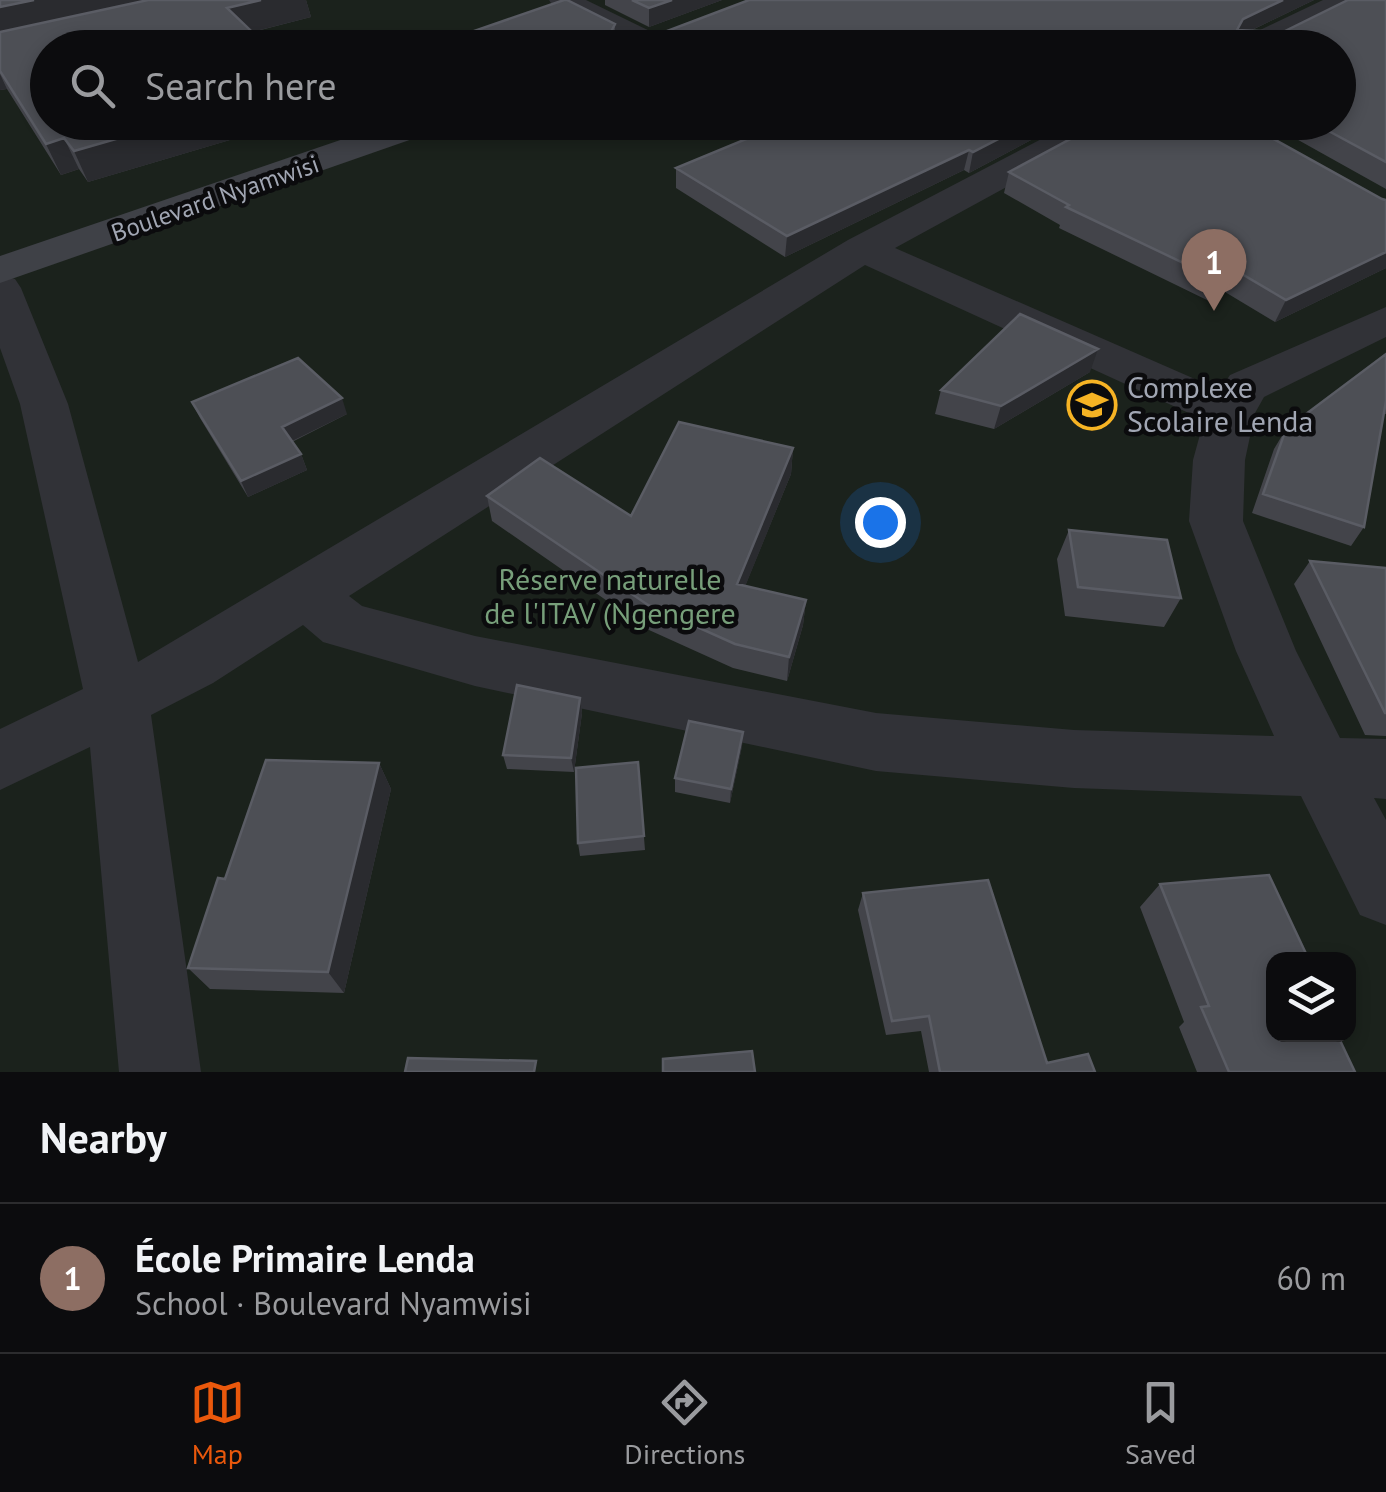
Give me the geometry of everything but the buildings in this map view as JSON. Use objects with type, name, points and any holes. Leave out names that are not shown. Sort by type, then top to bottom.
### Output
[{"type":"main road","name":"Boulevard Nyamwisi","points":[[0,270],[377,140]]},
{"type":"street","points":[[563,0],[614,30]]},
{"type":"street","points":[[1292,30],[1355,4]]},
{"type":"street","points":[[0,761],[191,665],[862,248],[1067,140]]},
{"type":"street","points":[[862,248],[1230,413]]},
{"type":"street","points":[[0,288],[44,404],[118,703],[160,1072]]},
{"type":"street","points":[[1386,320],[1248,386],[1230,413],[1219,460],[1216,521],[1266,651],[1322,770],[1386,890]]},
{"type":"street","points":[[304,593],[344,624],[475,661],[876,742],[1074,759],[1322,770],[1386,769]]},
{"type":"green space","name":"Réserve naturelle de l'ITAV (Ngengere","points":[[0,0],[1386,0],[1386,1072],[0,1072]]},
{"type":"place","name":"École Primaire Lenda","points":[[1214,311]]},
{"type":"place","name":"Complexe Scolaire Lenda","points":[[1092,405]]}]
